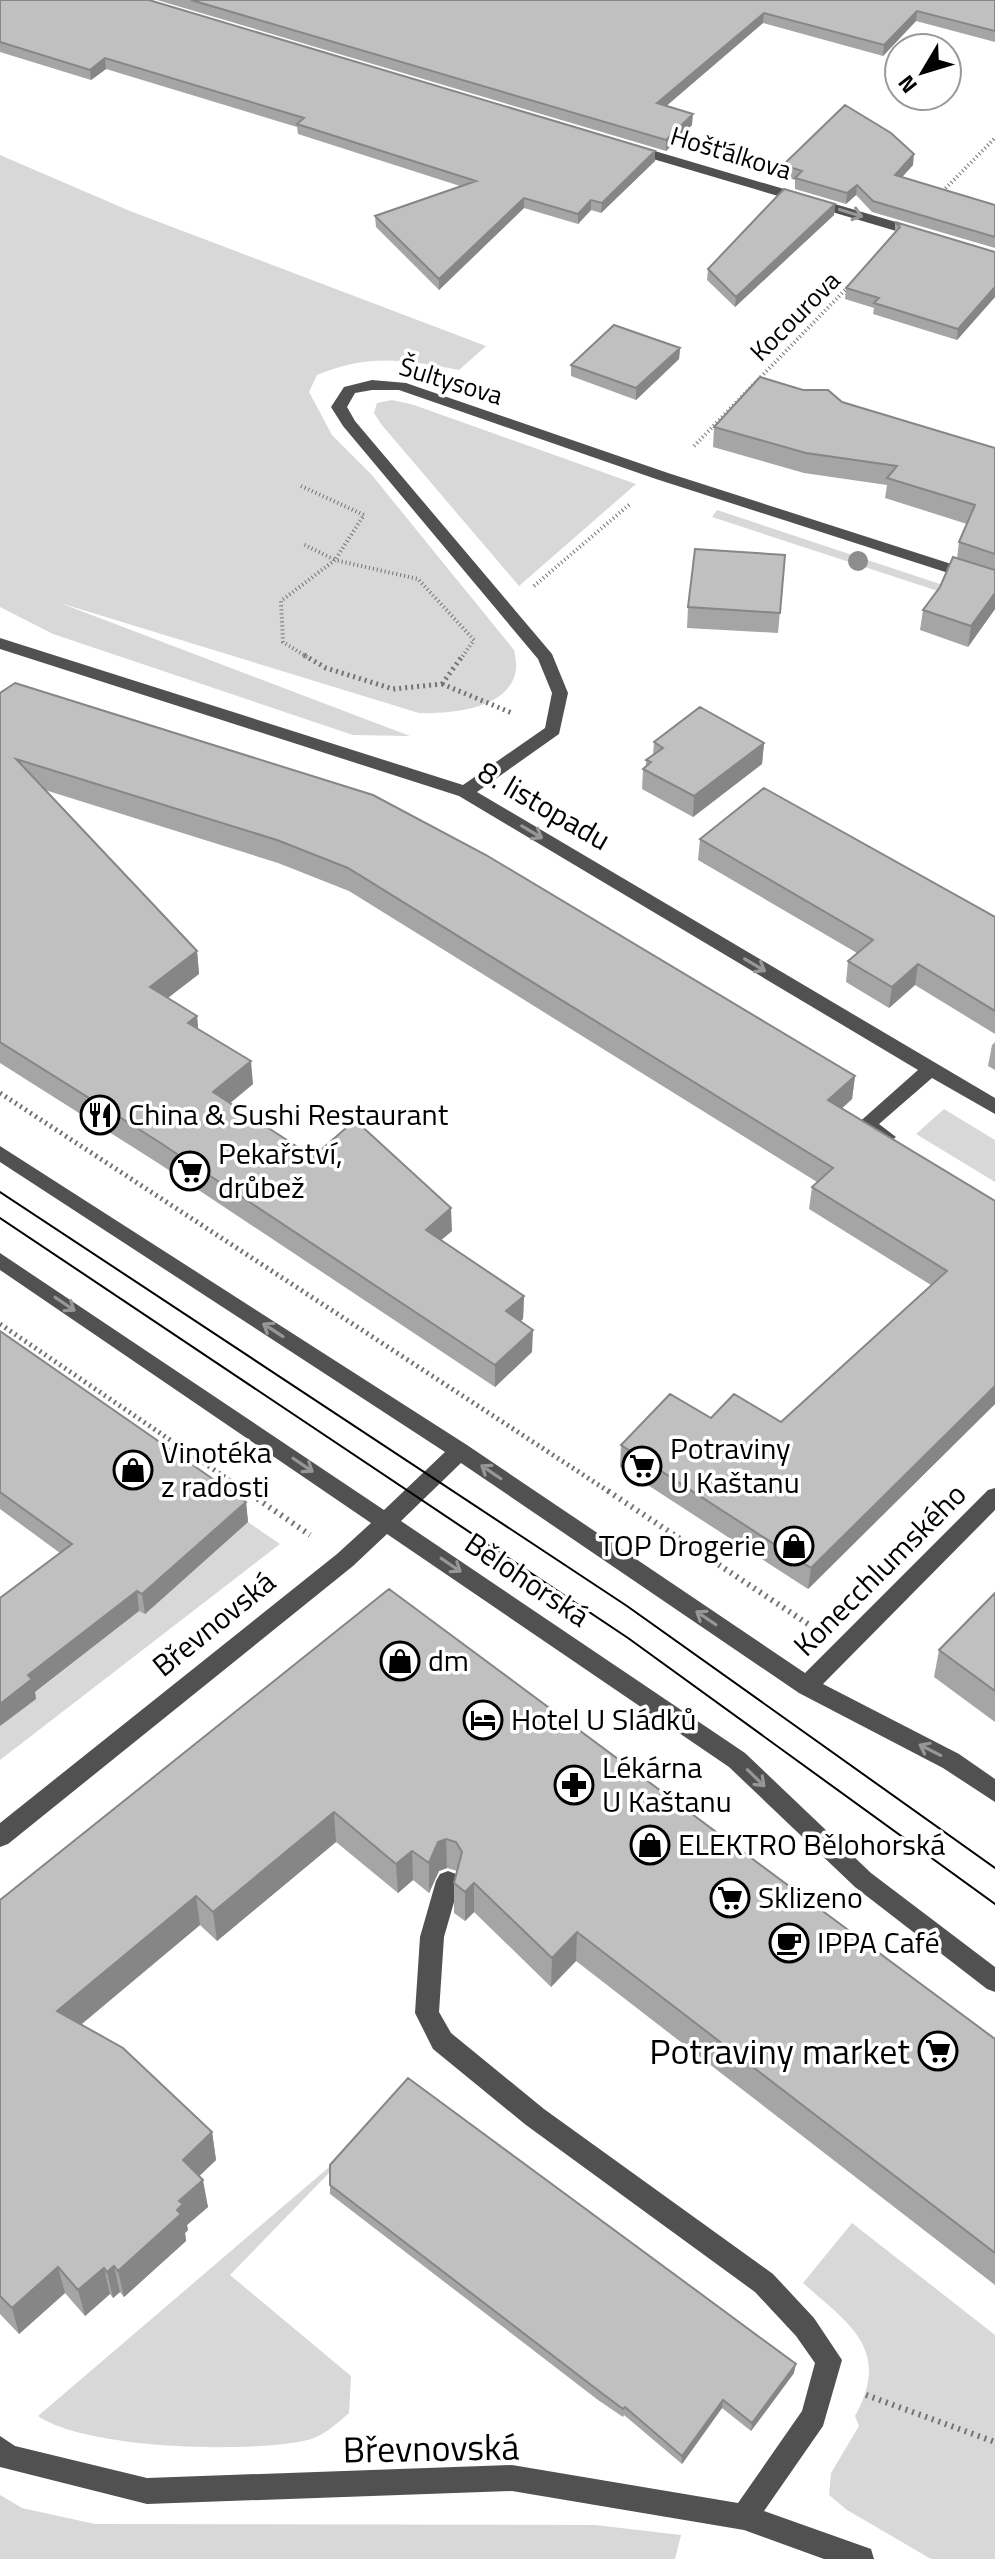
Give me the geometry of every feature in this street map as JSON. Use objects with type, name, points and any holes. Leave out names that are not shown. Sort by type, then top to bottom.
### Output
[{"type":"street","name":"Hošťálkova","points":[[617,144],[935,238]]},
{"type":"street","name":"Šultysova","points":[[553,730],[560,693],[546,658],[348,423],[339,407],[349,390],[372,385],[401,386],[662,476],[995,583]]},
{"type":"street","name":"8. listopadu","points":[[0,643],[465,792],[995,1107]]},
{"type":"street","points":[[465,792],[553,730]]},
{"type":"street","points":[[905,1149],[866,1125],[931,1069]]},
{"type":"street","points":[[0,1153],[460,1451],[807,1686],[951,1761],[995,1792]]},
{"type":"street","name":"Bělohorská","points":[[0,1260],[737,1760],[863,1880],[995,1981]]},
{"type":"street","name":"Břevnovská","points":[[0,1837],[345,1560],[460,1451]]},
{"type":"street","name":"Konecchlumského","points":[[807,1686],[995,1496]]},
{"type":"street","points":[[448,1881],[432,1937],[427,2013],[442,2041],[535,2117],[764,2283],[805,2327],[829,2360],[814,2417],[744,2517]]},
{"type":"street","name":"Břevnovská","points":[[0,2449],[8,2457],[147,2491],[512,2478],[744,2517],[861,2559]]},
{"type":"path","points":[[905,229],[995,138]]},
{"type":"path","name":"Kocourova","points":[[689,451],[851,284]]},
{"type":"path","points":[[301,486],[364,515],[335,560],[281,601],[283,642],[326,668],[393,689],[442,684],[553,730]]},
{"type":"path","points":[[535,585],[624,510]]},
{"type":"path","points":[[303,544],[335,560],[418,579],[474,640],[442,684]]},
{"type":"path","points":[[0,1093],[441,1380],[844,1648]]},
{"type":"path","points":[[0,1324],[314,1537]]},
{"type":"path","points":[[824,2379],[995,2442]]},
{"type":"shaded area","points":[[0,155],[130,211],[486,346],[459,370],[387,360],[336,368],[317,375],[309,392],[332,435],[371,474],[514,650],[516,669],[512,683],[503,693],[477,707],[419,713],[60,603],[410,736],[353,735],[53,634],[0,607]]},
{"type":"shaded area","points":[[392,400],[414,405],[636,484],[519,586],[381,424],[374,413],[377,403]]},
{"type":"shaded area","points":[[717,510],[949,587],[944,593],[712,517]]},
{"type":"shaded area","points":[[944,1109],[995,1140],[995,1182],[916,1134]]},
{"type":"shaded area","points":[[248,1522],[280,1544],[0,1760],[0,1726],[36,1699],[32,1695],[139,1611],[145,1613]]},
{"type":"shaded area","points":[[362,2139],[230,2275],[351,2376],[349,2413],[339,2422],[322,2434],[303,2441],[206,2447],[128,2442],[92,2436],[38,2416]]},
{"type":"shaded area","points":[[852,2223],[995,2335],[995,2559],[931,2559],[847,2510],[829,2495],[831,2473],[859,2426],[855,2416],[869,2373],[867,2355],[849,2325],[803,2283]]},
{"type":"shaded area","points":[[0,2495],[22,2508],[95,2524],[595,2525],[681,2535],[675,2559],[0,2559]]},
{"type":"building","points":[[0,0],[149,0],[655,151],[602,203],[591,200],[578,214],[524,198],[439,279],[375,216],[476,181],[297,124],[304,118],[105,58],[90,70],[0,42]]},
{"type":"building","points":[[191,0],[995,0],[995,31],[917,11],[897,32],[883,32],[883,45],[764,13],[657,103],[693,114],[666,140]]},
{"type":"building","points":[[845,105],[891,133],[914,154],[895,175],[995,205],[995,237],[873,201],[857,185],[847,193],[795,178],[802,171],[783,165]]},
{"type":"building","points":[[784,189],[835,204],[736,297],[708,269]]},
{"type":"building","points":[[895,222],[995,252],[995,287],[958,329],[874,303],[879,298],[846,288],[900,227]]},
{"type":"building","points":[[614,325],[680,348],[636,388],[571,365]]},
{"type":"building","points":[[760,377],[803,390],[828,390],[842,402],[995,448],[995,554],[959,542],[975,505],[887,478],[897,466],[806,453],[714,427]]},
{"type":"building","points":[[695,549],[785,555],[780,613],[688,607]]},
{"type":"building","points":[[953,557],[995,570],[995,593],[971,626],[923,610],[940,587]]},
{"type":"building","points":[[15,683],[373,795],[486,855],[855,1076],[828,1100],[995,1201],[995,1386],[811,1568],[621,1445],[670,1394],[711,1418],[734,1394],[781,1422],[947,1271],[812,1187],[833,1168],[348,868],[277,840],[16,759],[197,951],[150,987],[197,1016],[188,1023],[251,1061],[213,1092],[313,1157],[355,1120],[451,1208],[426,1230],[524,1296],[506,1311],[533,1330],[495,1365],[156,1140],[0,1042],[0,693]]},
{"type":"building","points":[[700,707],[764,743],[694,796],[643,769],[651,762],[646,760],[663,748],[654,742]]},
{"type":"building","points":[[764,788],[995,917],[995,1011],[918,964],[892,987],[848,961],[873,940],[700,839]]},
{"type":"building","points":[[0,1331],[246,1502],[142,1594],[137,1591],[28,1675],[32,1679],[0,1704],[0,1598],[72,1544],[0,1492]]},
{"type":"building","points":[[389,1589],[995,2039],[995,2253],[577,1932],[552,1958],[474,1883],[465,1892],[454,1883],[462,1852],[456,1842],[446,1839],[438,1842],[429,1863],[412,1851],[396,1864],[334,1812],[213,1912],[196,1896],[57,2011],[123,2048],[212,2132],[183,2160],[203,2180],[179,2201],[183,2204],[177,2210],[181,2214],[118,2271],[114,2266],[107,2272],[104,2268],[78,2290],[58,2267],[12,2308],[0,2296],[0,1900]]},
{"type":"building","points":[[995,1593],[995,1691],[939,1650]]},
{"type":"building","points":[[408,2078],[796,2364],[752,2423],[723,2400],[682,2456],[625,2407],[623,2409],[599,2391],[330,2185],[330,2165]]},
{"type":"tram line","points":[[0,1192],[627,1606],[995,1868]]},
{"type":"tram line","points":[[0,1218],[628,1638],[995,1904]]},
{"type":"place","name":"China & Sushi Restaurant","points":[[100,1115]]},
{"type":"place","name":"Pekařství, drůbež","points":[[190,1171]]},
{"type":"place","name":"Potraviny U Kaštanu","points":[[642,1466]]},
{"type":"place","name":"Vinotéka z radosti","points":[[133,1470]]},
{"type":"place","name":"TOP Drogerie","points":[[794,1546]]},
{"type":"place","name":"dm","points":[[400,1661]]},
{"type":"place","name":"Hotel U Sládků","points":[[483,1720]]},
{"type":"place","name":"Lékárna U Kaštanu","points":[[574,1785]]},
{"type":"place","name":"ELEKTRO Bělohorská","points":[[650,1845]]},
{"type":"place","name":"Sklizeno","points":[[730,1898]]},
{"type":"place","name":"IPPA Café","points":[[789,1943]]},
{"type":"place","name":"Potraviny market","points":[[938,2051]]}]
